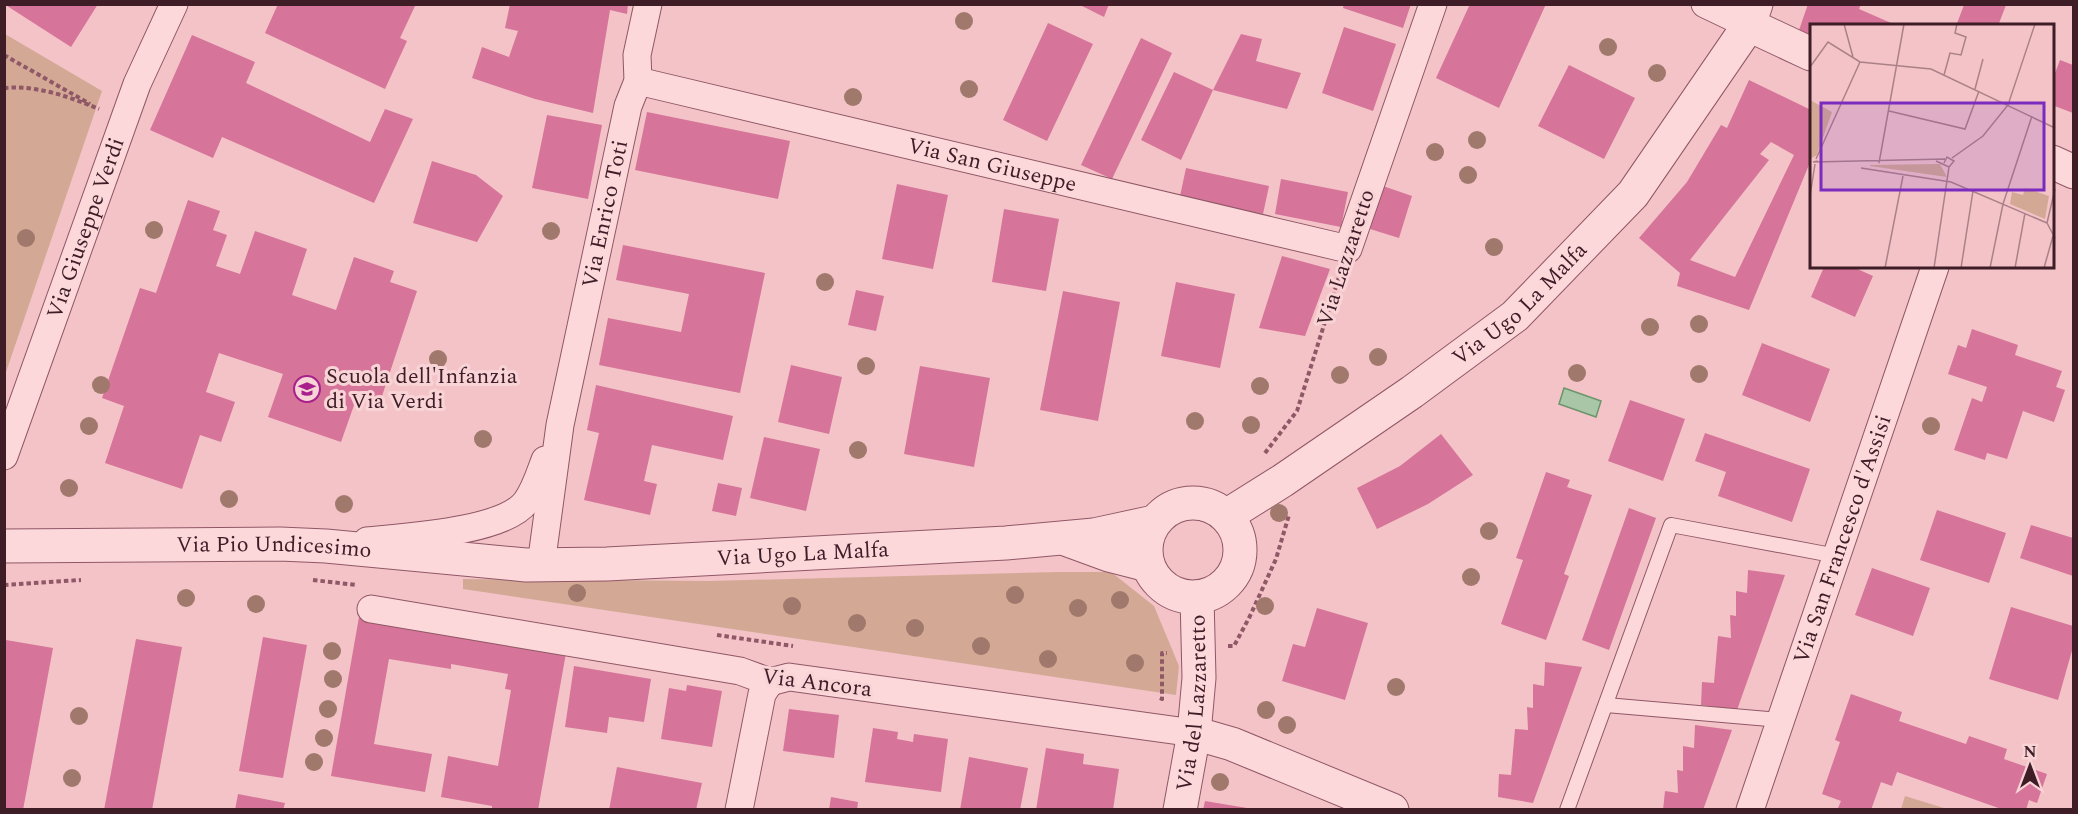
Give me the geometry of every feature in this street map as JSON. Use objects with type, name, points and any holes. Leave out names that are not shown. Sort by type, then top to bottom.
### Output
[{"type":"street","name":"Via Giuseppe Verdi","points":[[4,456],[137,84],[174,4]]},
{"type":"street","name":"Via Enrico Toti","points":[[541,565],[560,425],[628,106],[638,81],[637,55],[648,4]]},
{"type":"street","name":"Via Lazzaretto","points":[[1348,249],[1433,4]]},
{"type":"street","points":[[1704,4],[1752,15],[1810,53]]},
{"type":"street","name":"Via Ugo La Malfa","points":[[541,565],[608,564],[937,548],[1064,538],[1111,532],[1154,522],[1166,510],[1181,504],[1197,503],[1213,507],[1226,516],[1282,481],[1412,392],[1515,316],[1633,194],[1752,15]]},
{"type":"street","name":"Via San Giuseppe","points":[[638,81],[1348,249]]},
{"type":"street","points":[[2054,163],[2073,172]]},
{"type":"street","name":"Via San Francesco d'Assisi","points":[[1750,810],[1935,268]]},
{"type":"street","name":"Via Enrico Toti","points":[[326,546],[440,532],[481,525],[504,518],[525,503],[531,494],[560,425]]},
{"type":"street","points":[[1154,522],[1147,535],[1145,550],[1148,565],[1155,579],[1167,590],[1182,596],[1197,597],[1212,593],[1225,584],[1234,572],[1239,558],[1240,543],[1235,529],[1226,516]]},
{"type":"street","name":"Via Ugo La Malfa","points":[[1064,538],[1109,555],[1148,565]]},
{"type":"street","name":"Via Pio Undicesimo","points":[[4,546],[224,543],[326,546],[541,565]]},
{"type":"street","name":"Via del Lazzaretto","points":[[1180,810],[1194,733],[1199,678],[1197,597]]},
{"type":"street","name":"Via Ancora","points":[[371,609],[740,671],[770,682],[789,678],[1194,733]]},
{"type":"street","points":[[740,810],[762,694],[770,682]]},
{"type":"street","points":[[1194,733],[1232,744],[1392,810]]},
{"type":"lane","points":[[1567,810],[1671,525],[1837,556]]},
{"type":"lane","points":[[1605,705],[1781,720]]},
{"type":"path","points":[[4,55],[96,108],[39,89],[4,88]]},
{"type":"path","name":"Via Lazzaretto","points":[[1282,481],[1265,452],[1297,411],[1348,249]]},
{"type":"shaded area","points":[[5,34],[102,91],[5,375]]},
{"type":"shaded area","points":[[1564,388],[1601,401],[1596,417],[1559,404]]},
{"type":"shaded area","points":[[1111,572],[1154,606],[1179,666],[1176,695],[463,589],[463,579],[709,581]]},
{"type":"shaded area","points":[[1905,796],[1947,809],[1901,809]]},
{"type":"building","points":[[4,4],[98,4],[71,47]]},
{"type":"building","points":[[278,4],[411,4],[415,6],[400,38],[407,41],[385,89],[265,33]]},
{"type":"building","points":[[510,4],[628,4],[627,14],[610,10],[593,113],[535,99],[472,78],[482,47],[509,57],[518,31],[505,28]]},
{"type":"building","points":[[1078,4],[1109,4],[1104,17]]},
{"type":"building","points":[[1344,4],[1411,4],[1403,28],[1343,8]]},
{"type":"building","points":[[1470,4],[1546,4],[1499,108],[1436,78]]},
{"type":"building","points":[[1808,4],[1861,4],[1859,9],[1893,24],[1810,24],[1810,39],[1798,33]]},
{"type":"building","points":[[1964,5],[2006,5],[1999,24],[1957,24]]},
{"type":"building","points":[[1048,23],[1093,44],[1047,141],[1003,120]]},
{"type":"building","points":[[1344,27],[1396,44],[1373,111],[1322,93]]},
{"type":"building","points":[[1241,34],[1262,39],[1256,61],[1301,73],[1287,109],[1213,90]]},
{"type":"building","points":[[192,35],[255,62],[246,83],[370,142],[385,109],[413,119],[374,203],[222,137],[213,158],[150,130]]},
{"type":"building","points":[[1141,38],[1172,53],[1112,179],[1081,165]]},
{"type":"building","points":[[2060,60],[2073,65],[2073,113],[2054,106],[2054,76]]},
{"type":"building","points":[[1569,65],[1635,98],[1604,159],[1538,126]]},
{"type":"building","points":[[1174,72],[1213,90],[1181,160],[1141,140]]},
{"type":"building","points":[[1749,80],[1810,110],[1810,162],[1749,310],[1677,286],[1680,273],[1639,238],[1687,182],[1721,125],[1727,128]],"holes":[[[1771,142],[1794,155],[1735,277],[1690,260],[1769,160],[1760,154]]]},
{"type":"building","points":[[647,112],[790,141],[778,199],[635,170]]},
{"type":"building","points":[[547,115],[602,125],[588,199],[532,188]]},
{"type":"building","points":[[432,161],[476,175],[503,196],[477,242],[413,223]]},
{"type":"building","points":[[1186,168],[1269,186],[1263,214],[1180,196]]},
{"type":"building","points":[[1281,179],[1348,192],[1341,227],[1275,214]]},
{"type":"building","points":[[897,184],[948,195],[933,269],[882,259]]},
{"type":"building","points":[[1383,186],[1412,196],[1399,238],[1370,229]]},
{"type":"building","points":[[188,200],[220,211],[213,230],[227,235],[216,266],[240,274],[255,231],[307,249],[292,295],[336,310],[354,257],[394,271],[390,282],[417,291],[381,399],[359,391],[341,442],[268,417],[283,374],[219,353],[206,392],[235,402],[221,442],[200,435],[182,489],[105,463],[124,406],[102,398],[140,288],[156,293]]},
{"type":"building","points":[[1004,209],[1059,219],[1046,291],[992,282]]},
{"type":"building","points":[[623,245],[765,273],[740,393],[599,365],[608,318],[681,332],[689,294],[616,280]]},
{"type":"building","points":[[1282,256],[1330,269],[1305,336],[1259,328]]},
{"type":"building","points":[[1824,268],[1855,268],[1873,276],[1855,317],[1811,297]]},
{"type":"building","points":[[1176,282],[1235,294],[1220,368],[1161,356]]},
{"type":"building","points":[[856,290],[884,296],[876,331],[848,325]]},
{"type":"building","points":[[1063,291],[1120,302],[1098,421],[1040,410]]},
{"type":"building","points":[[1972,329],[2018,345],[2015,355],[2062,371],[2056,387],[2065,390],[2054,422],[2023,411],[2007,459],[1987,453],[1985,460],[1954,450],[1972,398],[1982,402],[1987,387],[1948,374],[1958,345],[1966,348]]},
{"type":"building","points":[[1762,343],[1830,369],[1810,422],[1742,395]]},
{"type":"building","points":[[791,365],[842,377],[829,434],[778,422]]},
{"type":"building","points":[[920,366],[990,378],[974,467],[904,454]]},
{"type":"building","points":[[596,385],[733,416],[723,460],[652,445],[644,481],[657,484],[650,515],[584,500],[599,433],[587,430]]},
{"type":"building","points":[[1630,400],[1685,419],[1663,481],[1608,461]]},
{"type":"building","points":[[1705,433],[1810,469],[1792,522],[1718,496],[1726,472],[1695,461]]},
{"type":"building","points":[[1441,434],[1473,475],[1428,504],[1377,529],[1357,488],[1400,466]]},
{"type":"building","points":[[764,437],[820,449],[806,511],[750,498]]},
{"type":"building","points":[[1546,472],[1570,480],[1567,487],[1592,495],[1564,574],[1569,576],[1546,640],[1501,624],[1523,560],[1516,558]]},
{"type":"building","points":[[718,483],[742,488],[736,516],[712,511]]},
{"type":"building","points":[[1629,508],[1656,518],[1609,650],[1582,640]]},
{"type":"building","points":[[1937,510],[2006,533],[1989,583],[1920,560]]},
{"type":"building","points":[[2031,525],[2073,538],[2073,576],[2020,558]]},
{"type":"building","points":[[1872,568],[1930,588],[1913,636],[1855,615]]},
{"type":"building","points":[[1748,570],[1785,575],[1737,710],[1701,705],[1702,682],[1714,683],[1718,636],[1731,638],[1730,615],[1736,616],[1736,591],[1747,593]]},
{"type":"building","points":[[2011,607],[2073,626],[2073,647],[2058,700],[1989,679]]},
{"type":"building","points":[[1317,608],[1368,623],[1345,700],[1282,681],[1293,644],[1305,647]]},
{"type":"building","points":[[359,617],[566,653],[538,810],[492,810],[492,806],[441,797],[448,756],[498,766],[511,690],[505,689],[508,674],[451,664],[451,669],[389,659],[374,744],[432,754],[425,792],[331,776]]},
{"type":"building","points":[[263,637],[307,645],[283,778],[239,771]]},
{"type":"building","points":[[136,639],[182,647],[152,810],[104,810]]},
{"type":"building","points":[[6,640],[53,648],[23,810],[4,810],[4,648]]},
{"type":"building","points":[[1545,662],[1582,667],[1533,803],[1498,797],[1499,774],[1511,775],[1515,729],[1528,730],[1527,707],[1533,708],[1533,684],[1544,686]]},
{"type":"building","points":[[574,666],[651,679],[644,722],[609,717],[607,733],[565,727]]},
{"type":"building","points":[[687,685],[722,691],[712,747],[661,739],[669,688],[686,691]]},
{"type":"building","points":[[1851,694],[1902,712],[1899,721],[1966,744],[1969,736],[2007,749],[2004,759],[2047,774],[2037,803],[2029,800],[2026,810],[2004,810],[1897,772],[1892,786],[1881,782],[1871,810],[1838,808],[1841,801],[1822,794],[1840,742],[1835,740]]},
{"type":"building","points":[[789,709],[839,715],[834,758],[783,751]]},
{"type":"building","points":[[1695,725],[1732,730],[1703,810],[1663,810],[1665,791],[1678,793],[1677,770],[1683,771],[1683,746],[1694,748]]},
{"type":"building","points":[[873,728],[898,732],[897,739],[913,742],[914,734],[948,739],[941,792],[865,782]]},
{"type":"building","points":[[1046,748],[1084,754],[1083,764],[1119,769],[1113,810],[1036,810]]},
{"type":"building","points":[[969,757],[1028,768],[1020,810],[960,810]]},
{"type":"building","points":[[617,767],[702,783],[696,810],[609,810]]},
{"type":"building","points":[[238,794],[285,803],[283,810],[235,810]]},
{"type":"building","points":[[831,797],[858,802],[857,810],[829,810]]},
{"type":"building","points":[[1205,801],[1247,808],[1247,810],[1203,810]]},
{"type":"place","name":"Scuola dell'Infanzia di Via Verdi","points":[[307,389]]}]
